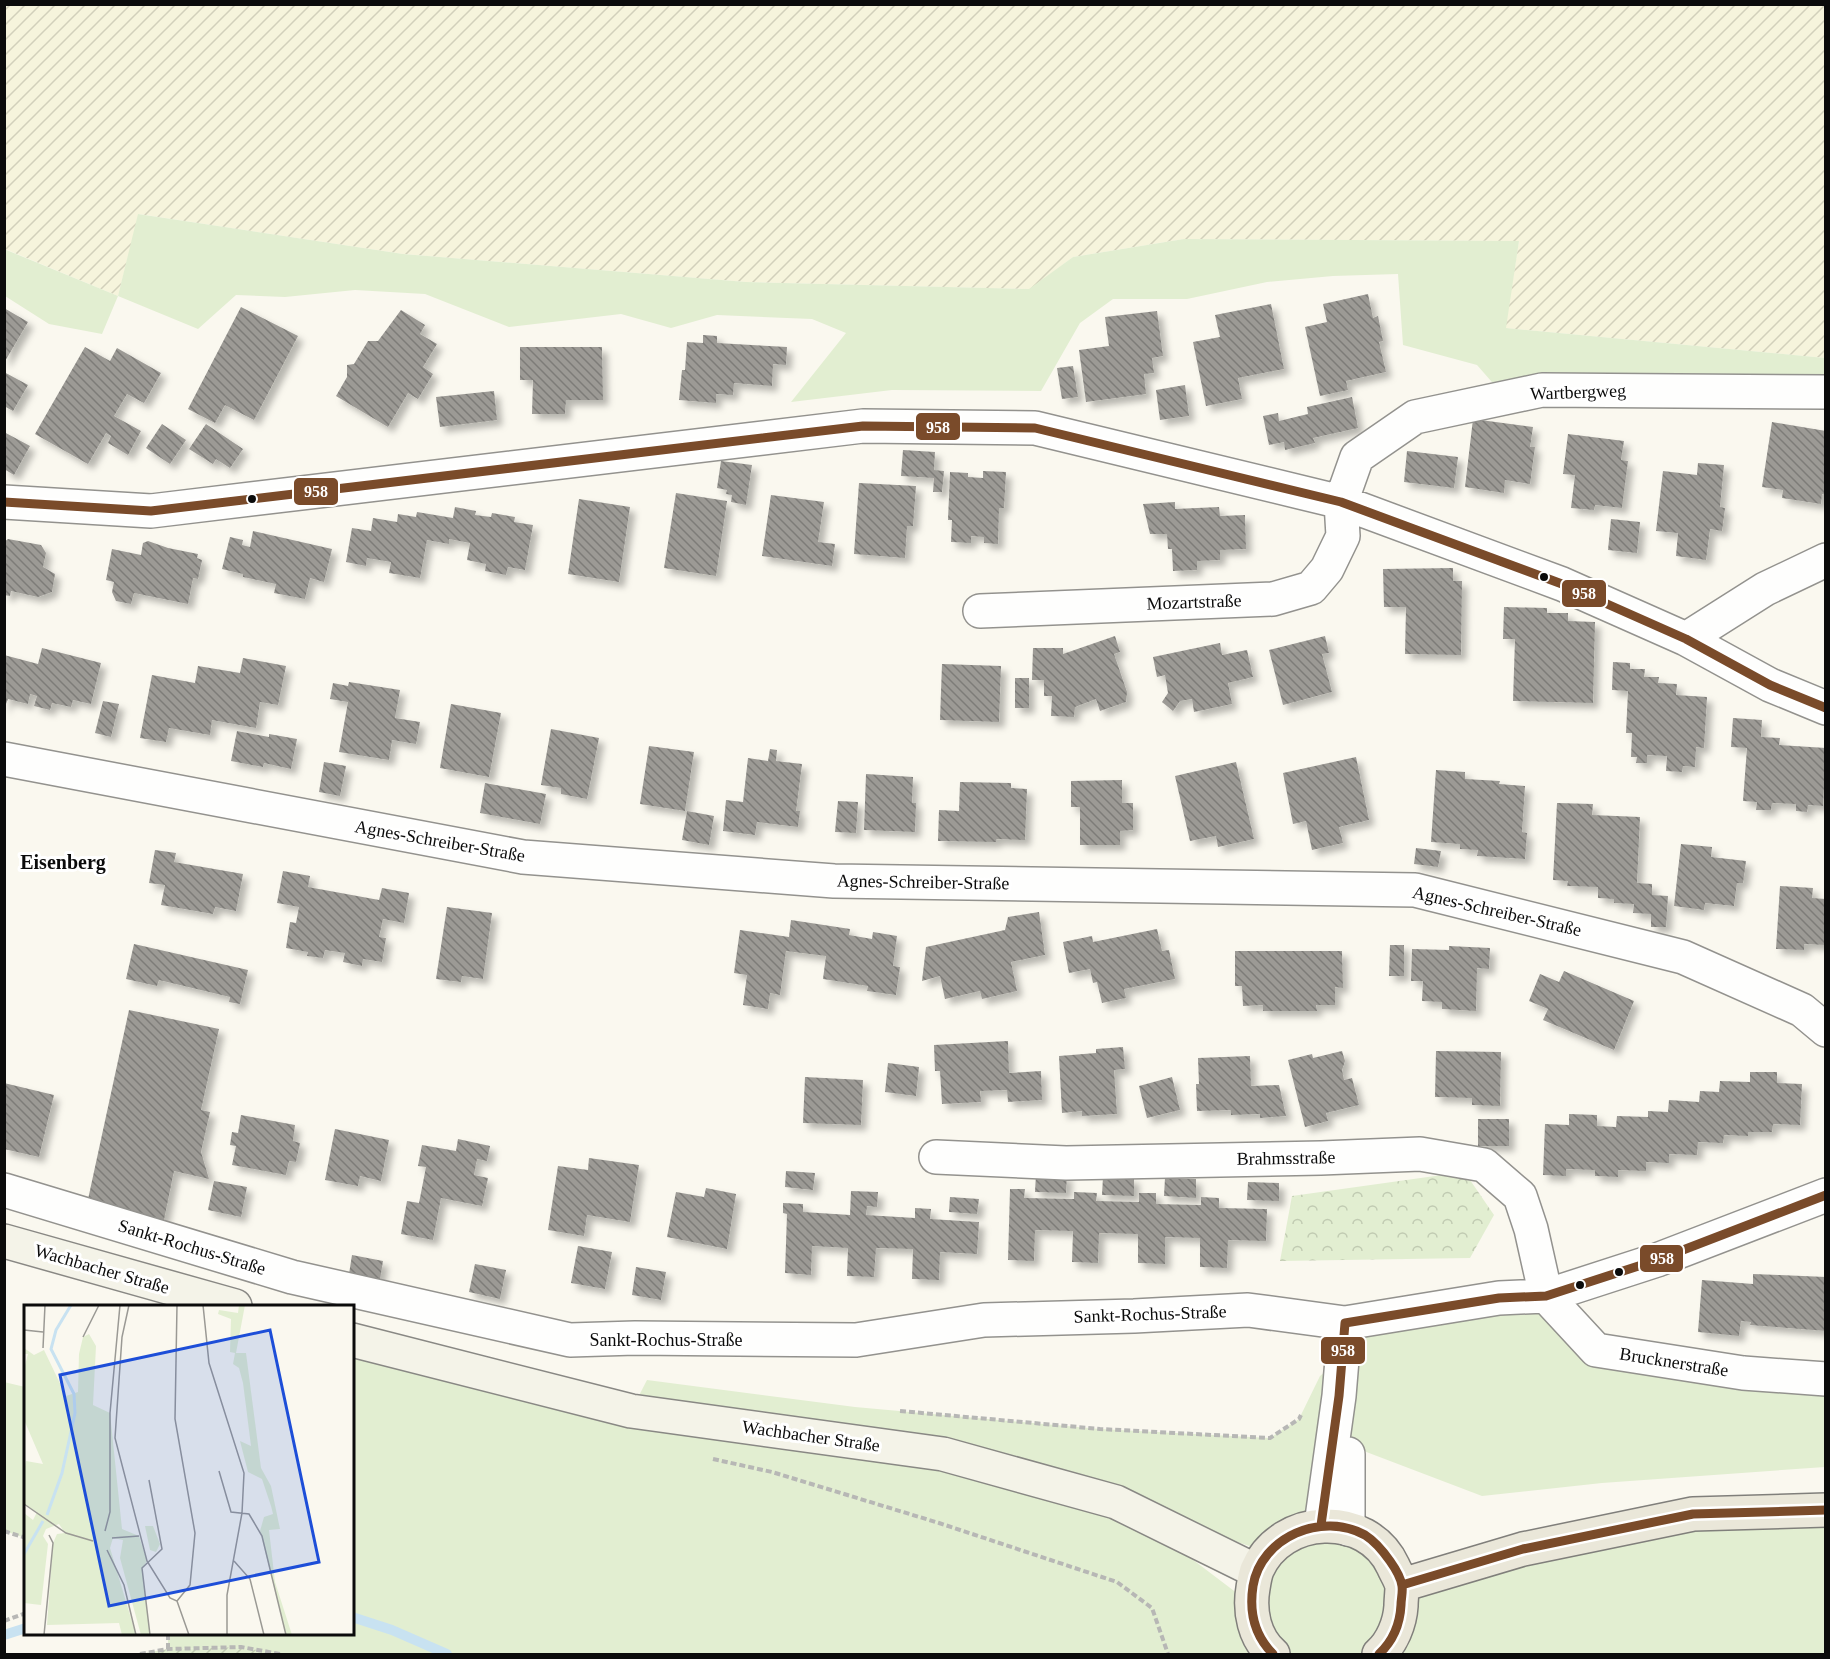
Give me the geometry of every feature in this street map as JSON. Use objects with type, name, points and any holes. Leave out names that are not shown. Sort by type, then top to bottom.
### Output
[{"type":"main road","points":[[1402,1585],[1523,1549],[1693,1515],[1826,1510]]},
{"type":"main road","points":[[1273,1654],[1268,1650],[1256,1629],[1250,1604],[1256,1571],[1268,1552],[1283,1538],[1302,1529],[1335,1527],[1364,1535],[1379,1547],[1391,1561],[1402,1585],[1401,1611],[1394,1634],[1379,1654]]},
{"type":"street","name":"Wartbergweg","points":[[1341,502],[1358,457],[1415,417],[1542,390],[1826,392]]},
{"type":"street","points":[[4,502],[151,511],[862,426],[1035,428],[1341,502],[1562,584],[1686,639],[1770,686],[1826,708]]},
{"type":"street","name":"Mozartstraße","points":[[980,611],[1273,599],[1311,588],[1327,569],[1343,536],[1341,502]]},
{"type":"street","points":[[1686,639],[1765,589],[1826,560]]},
{"type":"street","name":"Agnes-Schreiber-Straße","points":[[4,759],[523,857],[834,881],[1414,890],[1683,957],[1802,1010],[1826,1030]]},
{"type":"street","name":"Brahmsstraße","points":[[936,1157],[1066,1162],[1420,1154],[1484,1165],[1520,1196],[1532,1229],[1546,1296]]},
{"type":"street","name":"Sankt-Rochus-Straße","points":[[4,1190],[292,1277],[570,1340],[634,1338],[856,1340],[984,1320],[1248,1310],[1345,1323],[1499,1298],[1546,1296],[1657,1260],[1826,1195]]},
{"type":"street","name":"Wachbacher Straße","points":[[4,1241],[231,1305]]},
{"type":"street","name":"Brucknerstraße","points":[[1546,1296],[1596,1350],[1743,1373],[1826,1379]]},
{"type":"street","points":[[1335,1527],[1347,1445],[1339,1396],[1345,1323]]},
{"type":"street","name":"Wachbacher Straße","points":[[354,1341],[631,1411],[943,1454],[1116,1502],[1256,1571]]},
{"type":"path","points":[[889,1410],[1100,1429],[1270,1438],[1299,1419],[1303,1411]]},
{"type":"path","points":[[704,1457],[772,1472],[928,1519],[1117,1582],[1152,1608],[1168,1654]]},
{"type":"path","points":[[4,1530],[24,1537]]},
{"type":"path","points":[[4,1620],[24,1613]]},
{"type":"path","points":[[168,1635],[168,1649]]},
{"type":"path","points":[[140,1654],[168,1649],[241,1647],[280,1654]]},
{"type":"shaded area","points":[[4,5],[1825,5],[1825,358],[1505,328],[1519,241],[1184,239],[1073,257],[1030,289],[746,282],[403,254],[139,214],[118,296],[5,249]]},
{"type":"green space","points":[[138,214],[403,254],[746,282],[1029,289],[1073,257],[1184,239],[1519,241],[1506,328],[1825,358],[1825,392],[1505,397],[1477,365],[1403,345],[1398,274],[1333,276],[1267,282],[1187,299],[1113,299],[1080,323],[1041,391],[892,390],[791,402],[846,333],[812,319],[717,315],[671,328],[621,314],[509,327],[425,294],[355,290],[285,297],[236,295],[198,329],[118,296]]},
{"type":"green space","points":[[4,249],[118,296],[102,334],[49,324],[5,296]]},
{"type":"green space","points":[[1442,1175],[1470,1180],[1494,1215],[1470,1258],[1280,1261],[1292,1196]]},
{"type":"green space","points":[[1546,1296],[1596,1350],[1825,1379],[1825,1467],[1602,1483],[1482,1496],[1348,1445],[1348,1529],[1401,1594],[1523,1549],[1825,1510],[1825,1654],[280,1654],[241,1647],[168,1649],[168,1635],[354,1635],[354,1354],[631,1411],[647,1380],[855,1407],[1100,1429],[1270,1438],[1299,1419],[1320,1376],[1342,1358],[1345,1323]],"holes":[[[1118,1503],[1267,1552],[1250,1603]]]},
{"type":"green space","points":[[4,1382],[24,1387],[24,1538],[5,1531]]},
{"type":"green space","points":[[241,1647],[280,1654],[140,1654],[168,1649]]},
{"type":"building","points":[[1368,294],[1373,318],[1378,316],[1383,341],[1379,342],[1386,372],[1346,381],[1348,390],[1320,396],[1305,327],[1327,322],[1323,304]]},
{"type":"building","points":[[1271,304],[1284,369],[1238,378],[1242,399],[1206,406],[1193,342],[1220,337],[1215,315]]},
{"type":"building","points":[[241,307],[298,336],[254,420],[225,405],[215,423],[188,409]]},
{"type":"building","points":[[4,308],[28,322],[4,363]]},
{"type":"building","points":[[401,310],[425,325],[420,334],[437,344],[423,367],[433,374],[418,399],[408,393],[388,427],[336,396],[347,377],[347,365],[354,364],[368,341],[378,341]]},
{"type":"building","points":[[1157,311],[1163,356],[1152,358],[1154,373],[1144,374],[1146,394],[1086,402],[1079,350],[1109,346],[1105,317]]},
{"type":"building","points":[[703,335],[717,336],[717,343],[787,347],[786,365],[773,364],[772,386],[734,383],[733,395],[716,394],[716,403],[679,400],[682,370],[685,370],[687,342],[703,343]]},
{"type":"building","points":[[85,347],[110,361],[117,348],[161,373],[144,403],[127,394],[114,416],[141,431],[128,455],[108,443],[111,436],[106,433],[88,464],[35,434]]},
{"type":"building","points":[[520,347],[602,347],[603,400],[566,400],[565,414],[532,414],[533,380],[520,380]]},
{"type":"building","points":[[1073,366],[1078,397],[1062,399],[1057,368]]},
{"type":"building","points":[[4,372],[28,385],[13,411],[4,406]]},
{"type":"building","points":[[1185,385],[1189,416],[1160,420],[1156,390]]},
{"type":"building","points":[[494,391],[497,420],[440,427],[436,397]]},
{"type":"building","points":[[1352,397],[1358,428],[1313,438],[1315,443],[1285,450],[1284,442],[1269,445],[1263,416],[1278,413],[1279,421],[1308,414],[1307,407]]},
{"type":"building","points":[[1473,419],[1533,427],[1530,447],[1535,447],[1530,484],[1505,480],[1504,493],[1465,487]]},
{"type":"building","points":[[1772,422],[1826,431],[1826,495],[1822,494],[1821,504],[1782,498],[1783,490],[1762,487]]},
{"type":"building","points":[[162,424],[186,440],[170,464],[146,448]]},
{"type":"building","points":[[206,424],[243,449],[230,468],[216,459],[213,464],[189,449]]},
{"type":"building","points":[[4,432],[30,446],[14,475],[4,469]]},
{"type":"building","points":[[1568,434],[1624,441],[1621,460],[1628,461],[1622,508],[1595,505],[1594,510],[1571,508],[1575,475],[1563,474]]},
{"type":"building","points":[[903,450],[935,452],[934,470],[944,471],[942,492],[933,492],[934,478],[901,476]]},
{"type":"building","points":[[1407,451],[1458,457],[1454,488],[1404,482]]},
{"type":"building","points":[[721,461],[752,465],[746,505],[731,502],[732,495],[726,494],[727,490],[717,488]]},
{"type":"building","points":[[1698,463],[1724,465],[1720,507],[1725,508],[1722,531],[1710,529],[1706,560],[1676,556],[1678,533],[1656,531],[1663,471],[1697,475]]},
{"type":"building","points":[[983,471],[1006,472],[1004,508],[999,508],[998,544],[984,543],[984,537],[971,536],[971,543],[951,542],[952,520],[948,520],[950,472],[968,473],[968,477],[983,478]]},
{"type":"building","points":[[859,483],[916,486],[913,526],[907,526],[905,558],[854,554]]},
{"type":"building","points":[[676,493],[727,501],[716,576],[664,568]]},
{"type":"building","points":[[771,495],[824,502],[818,542],[835,544],[832,566],[762,556]]},
{"type":"building","points":[[579,499],[630,507],[619,582],[568,574]]},
{"type":"building","points":[[1175,502],[1175,509],[1219,507],[1220,516],[1245,515],[1246,549],[1220,550],[1220,560],[1197,561],[1197,570],[1173,571],[1172,549],[1168,549],[1167,534],[1150,534],[1143,504]]},
{"type":"building","points":[[455,507],[476,511],[475,515],[491,517],[492,513],[515,517],[514,522],[533,525],[525,570],[508,567],[506,575],[485,571],[486,564],[467,560],[470,543],[449,539],[449,544],[427,540],[420,578],[389,573],[391,562],[367,558],[366,566],[346,562],[352,528],[371,531],[373,518],[397,522],[398,514],[416,517],[417,512],[453,518]]},
{"type":"building","points":[[1611,519],[1640,522],[1637,553],[1608,550]]},
{"type":"building","points":[[253,531],[332,549],[324,582],[310,578],[305,599],[274,593],[276,584],[243,577],[243,574],[222,569],[230,537],[243,540],[242,545],[250,547]]},
{"type":"building","points":[[8,539],[41,545],[46,553],[43,567],[55,574],[52,592],[38,597],[11,591],[10,596],[4,595],[4,542]]},
{"type":"building","points":[[148,541],[198,554],[197,558],[202,560],[198,579],[193,578],[188,604],[134,593],[131,604],[116,601],[112,592],[114,582],[106,580],[112,549],[141,555],[143,543]]},
{"type":"building","points":[[1453,568],[1453,581],[1462,581],[1461,655],[1405,654],[1406,607],[1384,607],[1383,569]]},
{"type":"building","points":[[1504,607],[1547,608],[1547,613],[1568,613],[1568,621],[1595,622],[1593,703],[1513,701],[1515,639],[1503,639]]},
{"type":"building","points":[[1115,636],[1120,652],[1114,654],[1127,692],[1126,702],[1100,711],[1096,699],[1075,707],[1074,717],[1051,716],[1052,696],[1044,696],[1044,680],[1032,680],[1033,648],[1063,648],[1063,654]]},
{"type":"building","points":[[1325,636],[1329,653],[1322,654],[1332,692],[1283,705],[1269,650]]},
{"type":"building","points":[[1220,643],[1222,655],[1247,650],[1253,677],[1228,683],[1232,704],[1194,712],[1192,699],[1180,701],[1173,711],[1162,702],[1168,693],[1165,675],[1157,677],[1153,657]]},
{"type":"building","points":[[42,648],[101,663],[91,704],[73,700],[71,707],[52,703],[50,710],[34,706],[37,696],[30,694],[28,704],[8,699],[4,709],[4,655],[38,664]]},
{"type":"building","points":[[243,658],[286,666],[278,705],[260,702],[256,728],[212,720],[210,735],[169,728],[166,742],[140,738],[152,675],[195,683],[198,666],[240,673]]},
{"type":"building","points":[[1613,662],[1630,663],[1630,669],[1645,669],[1644,677],[1659,677],[1658,683],[1677,684],[1676,695],[1707,697],[1704,748],[1696,747],[1695,767],[1683,766],[1682,772],[1666,771],[1667,756],[1647,755],[1647,763],[1636,763],[1637,757],[1631,757],[1632,733],[1626,733],[1628,691],[1612,690]]},
{"type":"building","points":[[942,664],[1001,666],[999,722],[940,720]]},
{"type":"building","points":[[1015,678],[1029,678],[1029,708],[1015,708]]},
{"type":"building","points":[[349,682],[400,690],[395,718],[420,722],[416,744],[392,740],[389,760],[339,752],[348,702],[330,699],[333,683],[348,686]]},
{"type":"building","points":[[103,701],[119,704],[111,737],[95,733]]},
{"type":"building","points":[[451,704],[501,713],[489,777],[440,768]]},
{"type":"building","points":[[1733,718],[1762,720],[1761,737],[1780,738],[1779,745],[1826,748],[1823,806],[1808,805],[1807,812],[1796,811],[1796,804],[1772,803],[1771,810],[1756,810],[1757,802],[1743,801],[1747,748],[1731,747]]},
{"type":"building","points":[[551,729],[599,738],[587,799],[561,794],[561,788],[541,785]]},
{"type":"building","points":[[237,731],[297,739],[291,769],[264,763],[263,767],[231,761]]},
{"type":"building","points":[[649,746],[694,752],[685,811],[640,804]]},
{"type":"building","points":[[770,749],[777,750],[776,761],[802,764],[796,811],[800,811],[798,827],[757,822],[755,835],[723,831],[726,800],[743,802],[748,758],[768,761]]},
{"type":"building","points":[[1356,757],[1369,820],[1339,827],[1343,843],[1312,850],[1306,821],[1293,824],[1283,773]]},
{"type":"building","points":[[324,762],[346,766],[340,796],[319,792]]},
{"type":"building","points":[[1236,762],[1254,839],[1218,847],[1216,836],[1190,841],[1175,776]]},
{"type":"building","points":[[1436,770],[1465,772],[1465,779],[1500,781],[1499,784],[1525,786],[1522,832],[1527,833],[1525,859],[1477,856],[1478,850],[1460,849],[1460,844],[1431,842]]},
{"type":"building","points":[[866,774],[913,777],[912,803],[916,803],[915,832],[864,830]]},
{"type":"building","points":[[1122,780],[1122,803],[1133,803],[1133,830],[1120,831],[1120,845],[1080,845],[1080,807],[1071,807],[1071,781]]},
{"type":"building","points":[[960,782],[1011,783],[1011,788],[1027,789],[1025,840],[938,841],[939,810],[959,811]]},
{"type":"building","points":[[485,783],[546,794],[540,824],[480,813]]},
{"type":"building","points":[[838,801],[858,802],[856,833],[835,832]]},
{"type":"building","points":[[1557,803],[1593,804],[1592,815],[1640,817],[1637,883],[1652,884],[1652,895],[1668,896],[1666,927],[1651,927],[1651,914],[1633,913],[1634,904],[1614,903],[1614,899],[1598,898],[1598,887],[1567,886],[1568,881],[1553,880]]},
{"type":"building","points":[[687,811],[714,816],[709,845],[682,840]]},
{"type":"building","points":[[1681,844],[1712,847],[1711,857],[1746,861],[1743,883],[1737,883],[1734,906],[1705,903],[1704,910],[1674,906]]},
{"type":"building","points":[[1416,848],[1441,851],[1438,867],[1414,864]]},
{"type":"building","points":[[155,850],[176,853],[174,862],[243,874],[236,911],[215,907],[213,914],[161,905],[165,885],[149,883]]},
{"type":"building","points":[[283,871],[310,876],[308,887],[379,900],[382,888],[409,893],[404,923],[383,919],[379,937],[386,938],[382,962],[363,959],[362,966],[343,962],[345,953],[325,950],[323,958],[307,956],[308,952],[286,948],[290,922],[296,923],[299,907],[277,903]]},
{"type":"building","points":[[1780,886],[1813,888],[1812,898],[1826,899],[1826,945],[1804,944],[1804,950],[1776,949]]},
{"type":"building","points":[[447,907],[492,913],[483,979],[462,976],[461,982],[436,979]]},
{"type":"building","points":[[1039,912],[1045,955],[1011,962],[1017,991],[982,999],[980,991],[945,999],[940,976],[922,981],[926,947],[1005,930],[1008,917]]},
{"type":"building","points":[[791,920],[850,929],[849,935],[872,939],[873,932],[897,936],[893,966],[900,967],[896,995],[867,991],[868,986],[823,979],[826,956],[786,951],[780,995],[770,993],[768,1009],[743,1005],[747,975],[734,973],[740,930],[789,937]]},
{"type":"building","points":[[1157,929],[1162,951],[1169,950],[1175,979],[1124,989],[1126,998],[1102,1003],[1097,982],[1093,983],[1090,969],[1069,973],[1063,942],[1092,936],[1093,942]]},
{"type":"building","points":[[134,944],[248,970],[240,1004],[229,1002],[230,997],[159,980],[157,986],[126,979]]},
{"type":"building","points":[[1390,945],[1404,945],[1404,976],[1389,976]]},
{"type":"building","points":[[1449,946],[1490,948],[1489,969],[1477,968],[1476,1011],[1442,1009],[1442,1002],[1422,1001],[1423,981],[1411,981],[1412,949],[1449,950]]},
{"type":"building","points":[[1235,951],[1342,951],[1343,988],[1335,987],[1335,1005],[1316,1005],[1317,1011],[1263,1011],[1263,1005],[1243,1006],[1242,986],[1235,986]]},
{"type":"building","points":[[1564,971],[1634,1001],[1614,1050],[1543,1020],[1548,1009],[1529,1001],[1540,974],[1559,982]]},
{"type":"building","points":[[129,1010],[219,1029],[201,1110],[210,1112],[201,1152],[209,1179],[174,1171],[164,1220],[87,1204]]},
{"type":"building","points":[[1008,1041],[1009,1073],[1041,1071],[1042,1100],[1008,1102],[1007,1090],[980,1091],[981,1102],[942,1104],[940,1071],[935,1071],[934,1045]]},
{"type":"building","points":[[1123,1047],[1125,1069],[1114,1070],[1117,1114],[1082,1116],[1082,1111],[1062,1113],[1059,1056],[1096,1053],[1096,1049]]},
{"type":"building","points":[[1342,1051],[1345,1061],[1342,1070],[1344,1080],[1352,1078],[1359,1105],[1326,1113],[1328,1121],[1305,1127],[1288,1060],[1312,1054],[1313,1058]]},
{"type":"building","points":[[1436,1051],[1501,1052],[1500,1106],[1472,1105],[1472,1098],[1435,1097]]},
{"type":"building","points":[[1250,1056],[1251,1086],[1279,1085],[1286,1116],[1260,1118],[1260,1114],[1231,1115],[1231,1110],[1197,1111],[1198,1058]]},
{"type":"building","points":[[888,1063],[919,1067],[916,1096],[885,1092]]},
{"type":"building","points":[[1750,1072],[1777,1072],[1777,1083],[1802,1084],[1800,1125],[1773,1124],[1772,1132],[1748,1132],[1748,1136],[1724,1135],[1723,1143],[1698,1142],[1697,1155],[1669,1154],[1669,1163],[1646,1162],[1646,1171],[1618,1170],[1618,1177],[1595,1176],[1595,1170],[1566,1169],[1566,1176],[1543,1175],[1545,1124],[1569,1125],[1569,1114],[1597,1115],[1597,1126],[1616,1127],[1617,1116],[1648,1117],[1648,1111],[1668,1112],[1669,1100],[1699,1102],[1700,1091],[1719,1092],[1720,1081],[1750,1082]]},
{"type":"building","points":[[805,1077],[863,1080],[861,1125],[803,1123]]},
{"type":"building","points":[[1172,1077],[1180,1110],[1147,1118],[1139,1086]]},
{"type":"building","points":[[4,1083],[54,1095],[39,1157],[4,1149]]},
{"type":"building","points":[[241,1115],[295,1125],[293,1141],[300,1143],[296,1162],[289,1161],[286,1175],[232,1165],[236,1146],[230,1145],[232,1132],[238,1133]]},
{"type":"building","points":[[1478,1119],[1509,1119],[1509,1146],[1478,1146]]},
{"type":"building","points":[[335,1129],[389,1140],[381,1181],[360,1176],[358,1186],[325,1180]]},
{"type":"building","points":[[458,1139],[490,1146],[487,1161],[477,1159],[474,1175],[488,1178],[482,1206],[441,1198],[433,1240],[401,1234],[407,1201],[419,1203],[426,1167],[418,1166],[422,1145],[456,1151]]},
{"type":"building","points":[[589,1158],[639,1165],[630,1222],[587,1215],[584,1236],[548,1230],[558,1166],[588,1170]]},
{"type":"building","points":[[786,1171],[815,1173],[813,1190],[785,1187]]},
{"type":"building","points":[[1036,1174],[1067,1175],[1066,1193],[1035,1192]]},
{"type":"building","points":[[1103,1177],[1134,1178],[1134,1196],[1102,1195]]},
{"type":"building","points":[[1165,1178],[1196,1179],[1196,1198],[1164,1196]]},
{"type":"building","points":[[214,1181],[247,1187],[241,1217],[208,1210]]},
{"type":"building","points":[[1248,1182],[1279,1183],[1279,1201],[1247,1200]]},
{"type":"building","points":[[706,1188],[736,1194],[727,1249],[667,1237],[676,1192],[704,1197]]},
{"type":"building","points":[[1010,1189],[1025,1189],[1024,1198],[1074,1199],[1074,1192],[1097,1193],[1096,1201],[1139,1202],[1139,1193],[1156,1193],[1156,1204],[1201,1205],[1201,1197],[1219,1198],[1219,1208],[1267,1209],[1266,1241],[1228,1240],[1227,1268],[1200,1267],[1200,1238],[1165,1237],[1165,1264],[1138,1263],[1138,1234],[1099,1233],[1098,1263],[1072,1262],[1073,1231],[1035,1230],[1034,1261],[1008,1260]]},
{"type":"building","points":[[851,1191],[878,1192],[877,1207],[867,1206],[866,1215],[915,1218],[915,1208],[931,1209],[930,1219],[979,1222],[977,1254],[940,1252],[939,1280],[912,1279],[913,1249],[876,1248],[874,1277],[847,1276],[848,1248],[812,1246],[811,1275],[785,1273],[787,1214],[783,1213],[783,1203],[803,1204],[803,1212],[850,1215]]},
{"type":"building","points":[[950,1197],[979,1199],[977,1214],[949,1212]]},
{"type":"building","points":[[578,1246],[612,1252],[605,1289],[571,1283]]},
{"type":"building","points":[[352,1255],[383,1261],[380,1280],[349,1274]]},
{"type":"building","points":[[475,1264],[506,1270],[500,1299],[469,1292]]},
{"type":"building","points":[[636,1267],[666,1272],[661,1300],[632,1295]]},
{"type":"building","points":[[1753,1274],[1826,1277],[1826,1331],[1750,1325],[1751,1322],[1741,1321],[1739,1336],[1698,1332],[1702,1280],[1753,1284]]},
{"type":"waterway","points":[[354,1618],[392,1630],[447,1654]]},
{"type":"waterway","points":[[4,1635],[24,1629]]},
{"type":"transit line","name":"958","points":[[4,502],[151,511],[863,426],[1035,428],[1341,502],[1562,584],[1686,639],[1770,685],[1826,708]]},
{"type":"transit line","name":"958","points":[[1321,1525],[1339,1396],[1345,1323],[1499,1298],[1546,1296],[1657,1260],[1826,1195]]},
{"type":"transit line","name":"958","points":[[1402,1585],[1523,1549],[1693,1514],[1826,1510]]},
{"type":"transit line","name":"958","points":[[1273,1654],[1261,1639],[1254,1623],[1253,1586],[1258,1569],[1268,1554],[1281,1542],[1296,1533],[1330,1526],[1348,1528],[1369,1538],[1385,1554],[1400,1580],[1402,1593],[1397,1625],[1392,1638],[1379,1654]]},
{"type":"district","name":"Eisenberg","points":[[63,862]]}]
